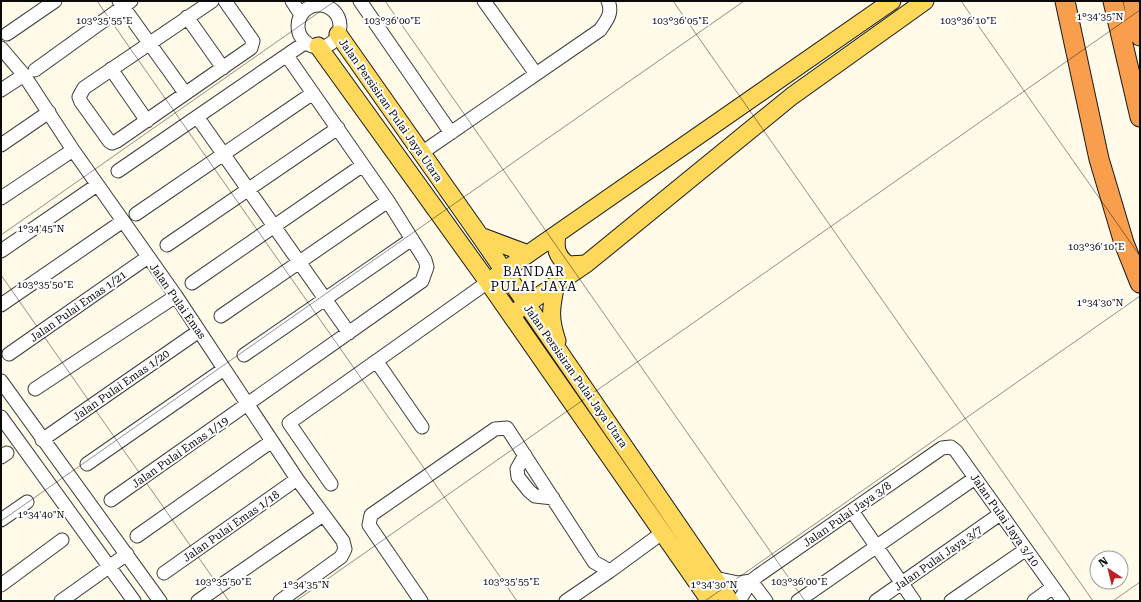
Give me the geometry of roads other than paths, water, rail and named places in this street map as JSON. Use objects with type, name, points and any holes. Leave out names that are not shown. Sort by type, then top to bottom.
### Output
[{"type":"highway","points":[[1065,1],[1099,159],[1124,243],[1140,284]]},
{"type":"highway","points":[[1113,1],[1140,117]]},
{"type":"highway","points":[[1133,1],[1140,36]]},
{"type":"main road","points":[[488,282],[892,1]]},
{"type":"main road","points":[[510,314],[586,264],[792,96],[926,1]]},
{"type":"main road","name":"Jalan Persisiran Pulai Jaya Utara","points":[[338,34],[420,154],[480,236],[730,601]]},
{"type":"main road","name":"Jalan Persisiran Pulai Jaya Utara","points":[[312,44],[488,282],[710,601]]},
{"type":"main road","points":[[557,234],[556,245],[559,258],[568,265],[586,264]]},
{"type":"main road","points":[[480,236],[528,254]]},
{"type":"main road","points":[[556,284],[550,311],[552,327],[561,355]]},
{"type":"street","points":[[7,34],[55,1]]},
{"type":"street","points":[[212,1],[148,43],[84,88],[79,97],[81,102],[112,143],[147,121],[251,48],[253,41],[225,1]]},
{"type":"street","points":[[292,1],[302,15]]},
{"type":"street","points":[[360,1],[451,133]]},
{"type":"street","points":[[484,1],[536,74]]},
{"type":"street","points":[[420,154],[600,30],[608,19],[610,7],[608,1]]},
{"type":"street","points":[[1,90],[29,72],[124,3],[148,43],[185,93]]},
{"type":"street","points":[[118,171],[287,56],[312,44],[330,43],[338,34],[340,25],[338,16],[325,4],[311,7],[302,15],[299,29],[312,44]]},
{"type":"street","points":[[187,17],[223,68]]},
{"type":"street","name":"Jalan Pulai Emas","points":[[1,48],[29,72],[49,112],[73,150],[176,296],[297,478],[343,541],[345,549],[341,557],[280,601]]},
{"type":"street","points":[[244,354],[412,239],[388,201],[287,56]]},
{"type":"street","points":[[111,69],[147,121]]},
{"type":"street","points":[[136,214],[313,93]]},
{"type":"street","points":[[1,145],[49,112]]},
{"type":"street","points":[[198,118],[326,298],[349,333]]},
{"type":"street","points":[[167,245],[250,190],[338,128]]},
{"type":"street","points":[[1,198],[73,150]]},
{"type":"street","points":[[192,283],[363,165]]},
{"type":"street","points":[[1,250],[97,185]]},
{"type":"street","points":[[221,316],[388,201]]},
{"type":"street","points":[[1,305],[123,221]]},
{"type":"street","name":"Jalan Pulai Emas 1/19","points":[[111,500],[422,281],[427,267],[425,260],[412,239]]},
{"type":"street","name":"Jalan Pulai Emas 1/21","points":[[9,354],[148,257]]},
{"type":"street","points":[[331,484],[289,423],[488,282]]},
{"type":"street","points":[[35,389],[176,296]]},
{"type":"street","name":"Jalan Pulai Emas 1/20","points":[[42,440],[199,331]]},
{"type":"street","points":[[377,362],[422,427]]},
{"type":"street","points":[[87,464],[224,369]]},
{"type":"street","points":[[1,381],[42,440],[160,601]]},
{"type":"street","points":[[1,416],[134,601]]},
{"type":"street","points":[[421,601],[369,525],[371,516],[495,429],[507,428],[594,562],[610,571]]},
{"type":"street","points":[[137,536],[272,440]]},
{"type":"street","name":"Jalan Pulai Jaya 3/10","points":[[942,448],[951,448],[956,451],[1062,601]]},
{"type":"street","name":"Jalan Pulai Jaya 3/8","points":[[751,580],[942,448]]},
{"type":"street","points":[[525,455],[517,469],[518,477],[535,496],[553,498]]},
{"type":"street","name":"Jalan Pulai Emas 1/18","points":[[164,573],[297,478]]},
{"type":"street","points":[[798,601],[975,478]]},
{"type":"street","points":[[1,520],[27,502]]},
{"type":"street","points":[[852,511],[914,601]]},
{"type":"street","name":"Jalan Pulai Jaya 3/7","points":[[876,601],[1000,514]]},
{"type":"street","points":[[198,601],[323,515]]},
{"type":"street","points":[[566,601],[662,533]]},
{"type":"street","points":[[1,585],[62,540]]},
{"type":"street","points":[[951,601],[1025,550]]},
{"type":"street","points":[[62,601],[127,554]]},
{"type":"street","points":[[715,578],[738,583],[751,580]]},
{"type":"street","points":[[739,601],[751,580]]},
{"type":"street","points":[[751,580],[766,601]]},
{"type":"street","points":[[1034,601],[1053,587]]},
{"type":"district","name":"BANDAR PULAI JAYA","points":[[534,278]]}]
